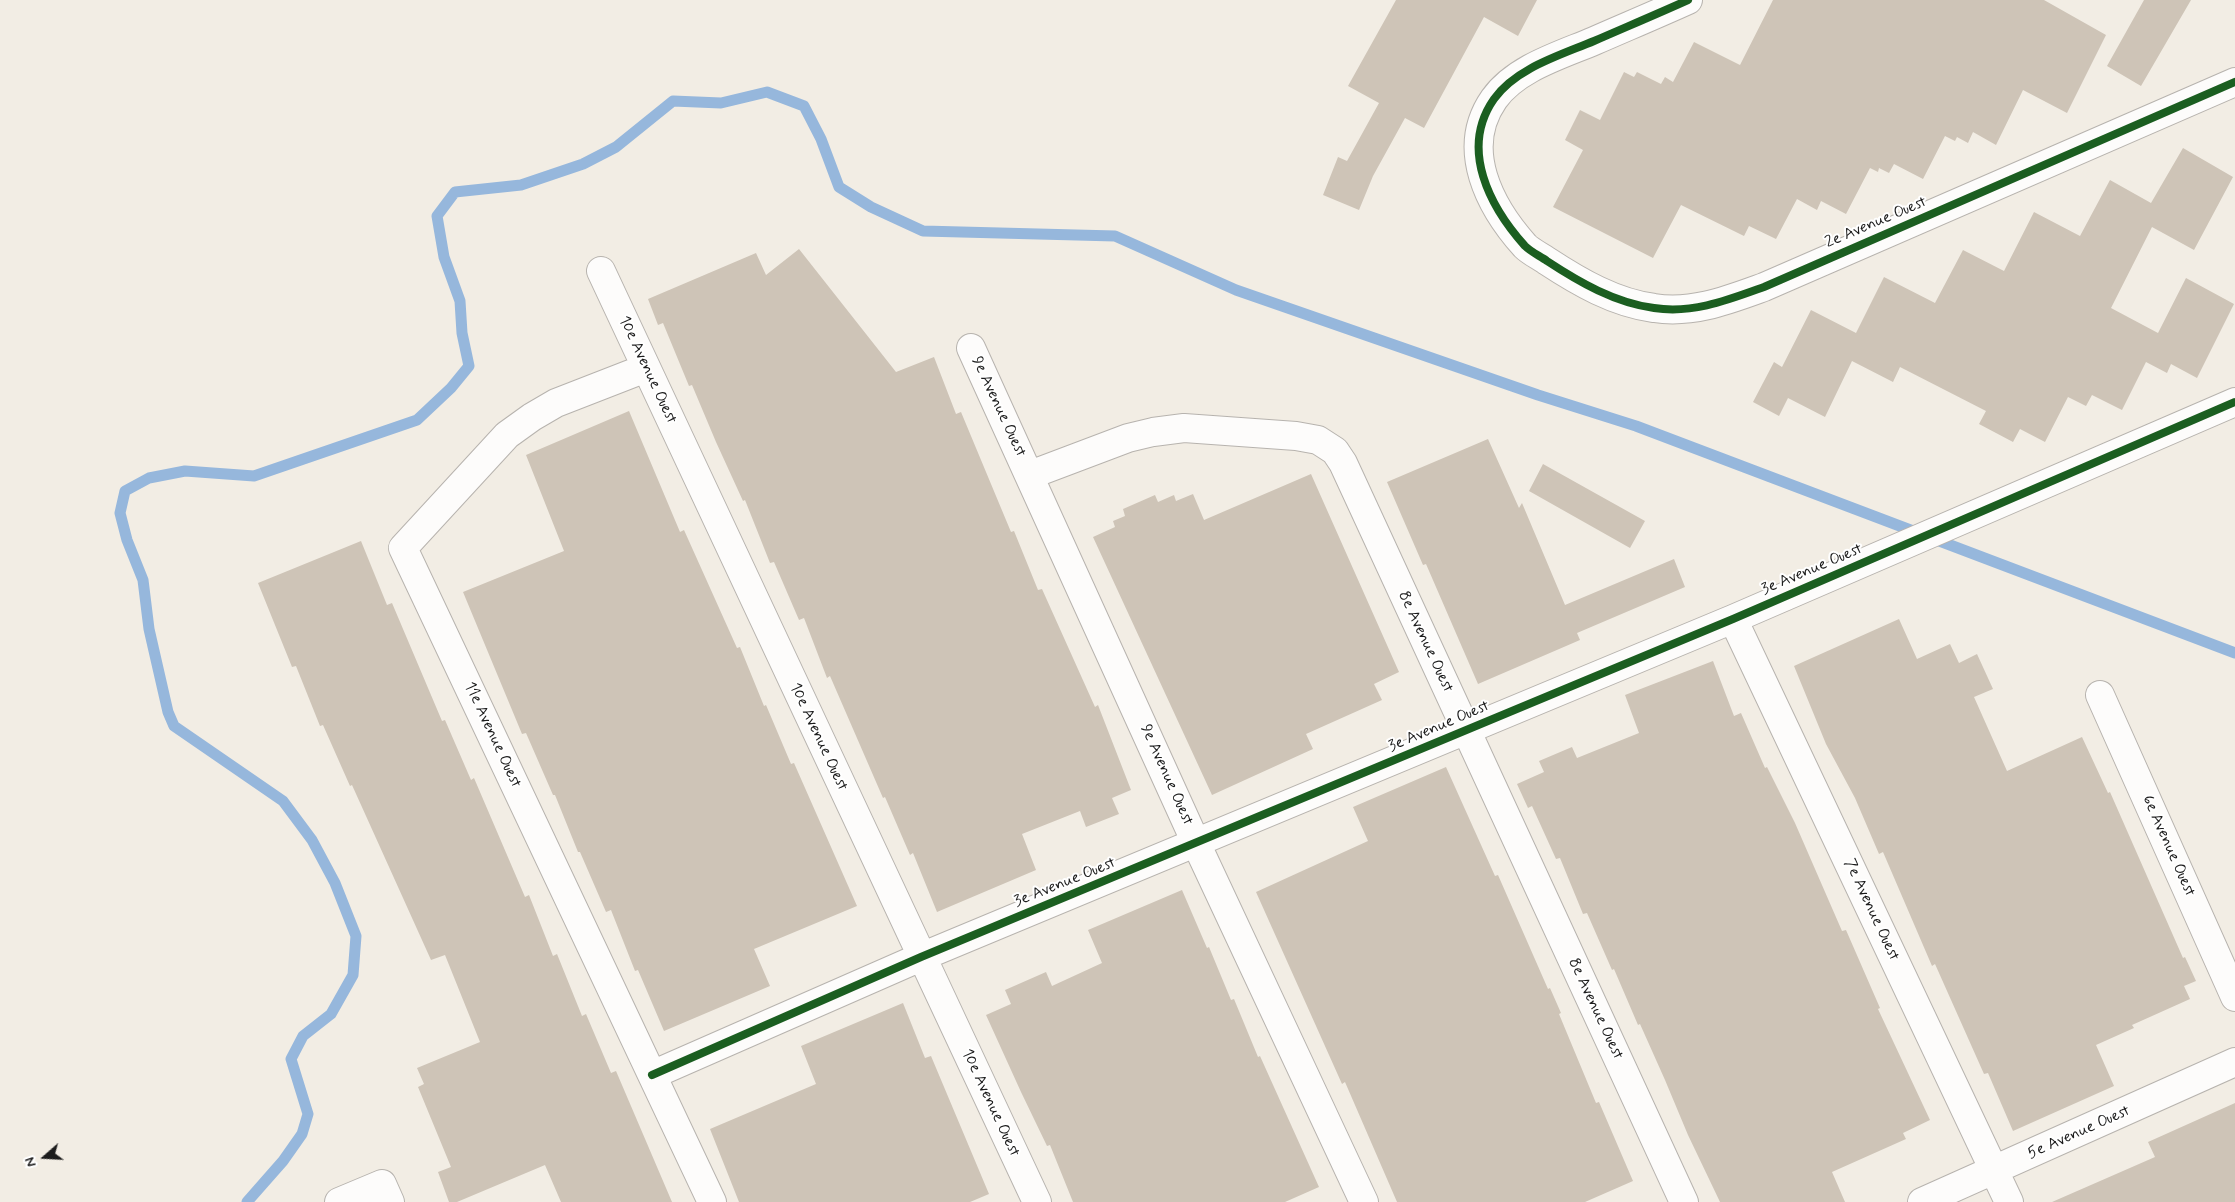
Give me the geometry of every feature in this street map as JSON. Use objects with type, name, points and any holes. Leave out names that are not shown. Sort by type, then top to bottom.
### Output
[{"type":"street","name":"2e Avenue Ouest","points":[[1688,0],[1548,61],[1514,79],[1494,99],[1484,120],[1479,140],[1479,162],[1486,187],[1495,206],[1526,247],[1590,288],[1653,308],[1682,310],[1719,304],[1773,283],[2235,82]]},
{"type":"street","name":"10e Avenue Ouest","points":[[601,271],[1036,1202]]},
{"type":"street","name":"9e Avenue Ouest","points":[[971,348],[1196,843],[1364,1202]]},
{"type":"street","name":"11e Avenue Ouest","points":[[646,368],[556,403],[507,435],[403,548],[712,1202]]},
{"type":"street","name":"3e Avenue Ouest","points":[[652,1075],[921,957],[1733,619],[2235,402]]},
{"type":"street","name":"8e Avenue Ouest","points":[[1030,476],[1128,438],[1153,432],[1184,428],[1296,436],[1318,440],[1335,451],[1343,463],[1684,1202]]},
{"type":"street","name":"7e Avenue Ouest","points":[[1733,619],[2009,1202]]},
{"type":"street","name":"6e Avenue Ouest","points":[[2100,694],[2235,997]]},
{"type":"street","name":"5e Avenue Ouest","points":[[1922,1202],[1995,1171],[2235,1062]]},
{"type":"street","points":[[339,1202],[386,1193]]},
{"type":"building","points":[[1396,0],[1537,0],[1518,36],[1484,17],[1424,128],[1405,118],[1373,176],[1359,210],[1323,195],[1338,157],[1347,161],[1379,103],[1348,86]]},
{"type":"building","points":[[1773,0],[2044,0],[2106,35],[2067,113],[2023,90],[1996,145],[1973,132],[1968,143],[1957,137],[1955,141],[1945,136],[1923,179],[1894,164],[1889,173],[1879,168],[1878,172],[1870,168],[1846,214],[1821,201],[1817,210],[1797,199],[1776,239],[1749,226],[1744,236],[1681,205],[1653,258],[1553,207],[1583,150],[1565,140],[1580,110],[1600,120],[1624,72],[1634,77],[1637,72],[1661,84],[1665,77],[1673,82],[1694,42],[1740,65]]},
{"type":"building","points":[[2144,0],[2191,0],[2141,86],[2107,66]]},
{"type":"building","points":[[2183,148],[2233,177],[2194,250],[2152,227],[2111,308],[2158,333],[2186,278],[2234,304],[2197,378],[2171,364],[2167,373],[2146,362],[2122,410],[2092,395],[2086,406],[2068,397],[2045,442],[2020,429],[2013,442],[1979,424],[1986,411],[1900,367],[1893,382],[1852,361],[1825,417],[1788,398],[1779,416],[1753,402],[1774,362],[1782,367],[1811,310],[1856,333],[1884,277],[1935,303],[1963,250],[2004,271],[2034,212],[2080,236],[2110,180],[2151,203]]},
{"type":"building","points":[[799,249],[896,372],[934,357],[956,414],[961,412],[1011,532],[1014,531],[1038,590],[1042,589],[1095,707],[1098,705],[1131,790],[1112,798],[1119,814],[1086,827],[1080,811],[1022,834],[1036,870],[937,912],[913,853],[910,855],[885,797],[883,798],[830,676],[827,678],[804,618],[799,620],[774,562],[770,563],[745,500],[743,501],[692,385],[689,386],[663,323],[658,325],[648,299],[756,253],[766,275]]},
{"type":"building","points":[[629,411],[680,532],[684,530],[737,648],[740,647],[764,706],[766,705],[791,764],[794,763],[857,906],[754,949],[770,986],[664,1031],[638,970],[635,971],[611,910],[606,912],[526,733],[522,734],[463,592],[564,551],[526,455]]},
{"type":"building","points":[[1488,439],[1519,508],[1522,503],[1565,605],[1674,559],[1685,587],[1577,633],[1580,640],[1478,684],[1426,564],[1423,565],[1387,482]]},
{"type":"building","points":[[1543,464],[1645,521],[1630,548],[1529,491]]},
{"type":"building","points":[[1311,474],[1399,672],[1374,684],[1382,700],[1306,734],[1313,749],[1212,795],[1093,537],[1115,527],[1113,521],[1125,516],[1123,509],[1155,495],[1158,502],[1174,495],[1176,501],[1193,494],[1204,520]]},
{"type":"building","points":[[361,541],[387,605],[392,603],[442,721],[445,720],[471,780],[474,778],[525,897],[529,895],[553,956],[557,954],[582,1016],[586,1014],[611,1073],[616,1071],[672,1202],[561,1202],[545,1165],[457,1202],[449,1202],[438,1172],[451,1167],[418,1087],[424,1084],[417,1068],[480,1042],[445,955],[431,960],[352,785],[350,786],[323,725],[320,726],[296,666],[292,667],[258,583]]},
{"type":"building","points":[[1899,619],[1917,659],[1950,644],[1959,663],[1977,654],[1993,689],[1974,697],[2007,771],[2082,737],[2108,793],[2110,792],[2183,958],[2185,957],[2196,981],[2184,986],[2190,999],[2132,1025],[2134,1028],[2096,1045],[2114,1086],[2013,1131],[1988,1073],[1984,1074],[1935,964],[1932,966],[1883,852],[1879,854],[1855,798],[1826,744],[1794,666]]},
{"type":"building","points":[[1713,661],[1734,716],[1741,713],[1765,768],[1767,767],[1795,823],[1842,931],[1846,930],[1880,1008],[1878,1009],[1930,1120],[1903,1133],[1906,1139],[1832,1172],[1845,1202],[1720,1202],[1688,1135],[1640,1024],[1638,1025],[1587,913],[1583,914],[1560,858],[1556,859],[1532,806],[1528,808],[1517,784],[1544,772],[1539,761],[1572,747],[1577,758],[1639,733],[1625,695]]},
{"type":"building","points":[[1446,767],[1495,876],[1498,875],[1548,989],[1550,988],[1596,1103],[1599,1102],[1633,1181],[1585,1202],[1397,1202],[1345,1082],[1342,1084],[1256,892],[1368,841],[1353,807]]},
{"type":"building","points":[[1182,890],[1207,948],[1209,947],[1231,1000],[1234,999],[1258,1057],[1260,1056],[1319,1187],[1285,1202],[1073,1202],[1050,1145],[1047,1146],[986,1015],[1011,1004],[1005,990],[1046,972],[1052,986],[1102,963],[1088,930]]},
{"type":"building","points":[[903,1003],[925,1058],[931,1056],[989,1194],[970,1202],[739,1202],[710,1129],[816,1084],[801,1046]]},
{"type":"building","points":[[2235,1103],[2235,1202],[2052,1202],[2155,1157],[2148,1142]]},
{"type":"waterway","points":[[247,1202],[283,1161],[302,1134],[308,1114],[291,1059],[303,1036],[331,1014],[353,975],[356,936],[335,883],[312,840],[283,801],[174,726],[168,712],[149,629],[143,580],[127,540],[120,513],[125,491],[149,478],[185,471],[254,476],[417,420],[451,388],[469,366],[462,333],[460,301],[444,257],[437,216],[455,192],[521,185],[583,164],[616,147],[673,101],[721,103],[767,92],[804,106],[821,139],[839,187],[871,207],[923,231],[1115,236],[1236,290],[1538,395],[1636,426],[2235,653]]},
{"type":"cycle path","points":[[1688,0],[1554,57],[1514,79],[1494,99],[1484,118],[1479,138],[1479,157],[1483,177],[1491,196],[1500,214],[1525,246],[1585,284],[1625,302],[1654,308],[1683,309],[1710,305],[1764,287],[2235,82]]},
{"type":"cycle path","points":[[652,1075],[921,957],[1733,619],[2235,402]]}]
